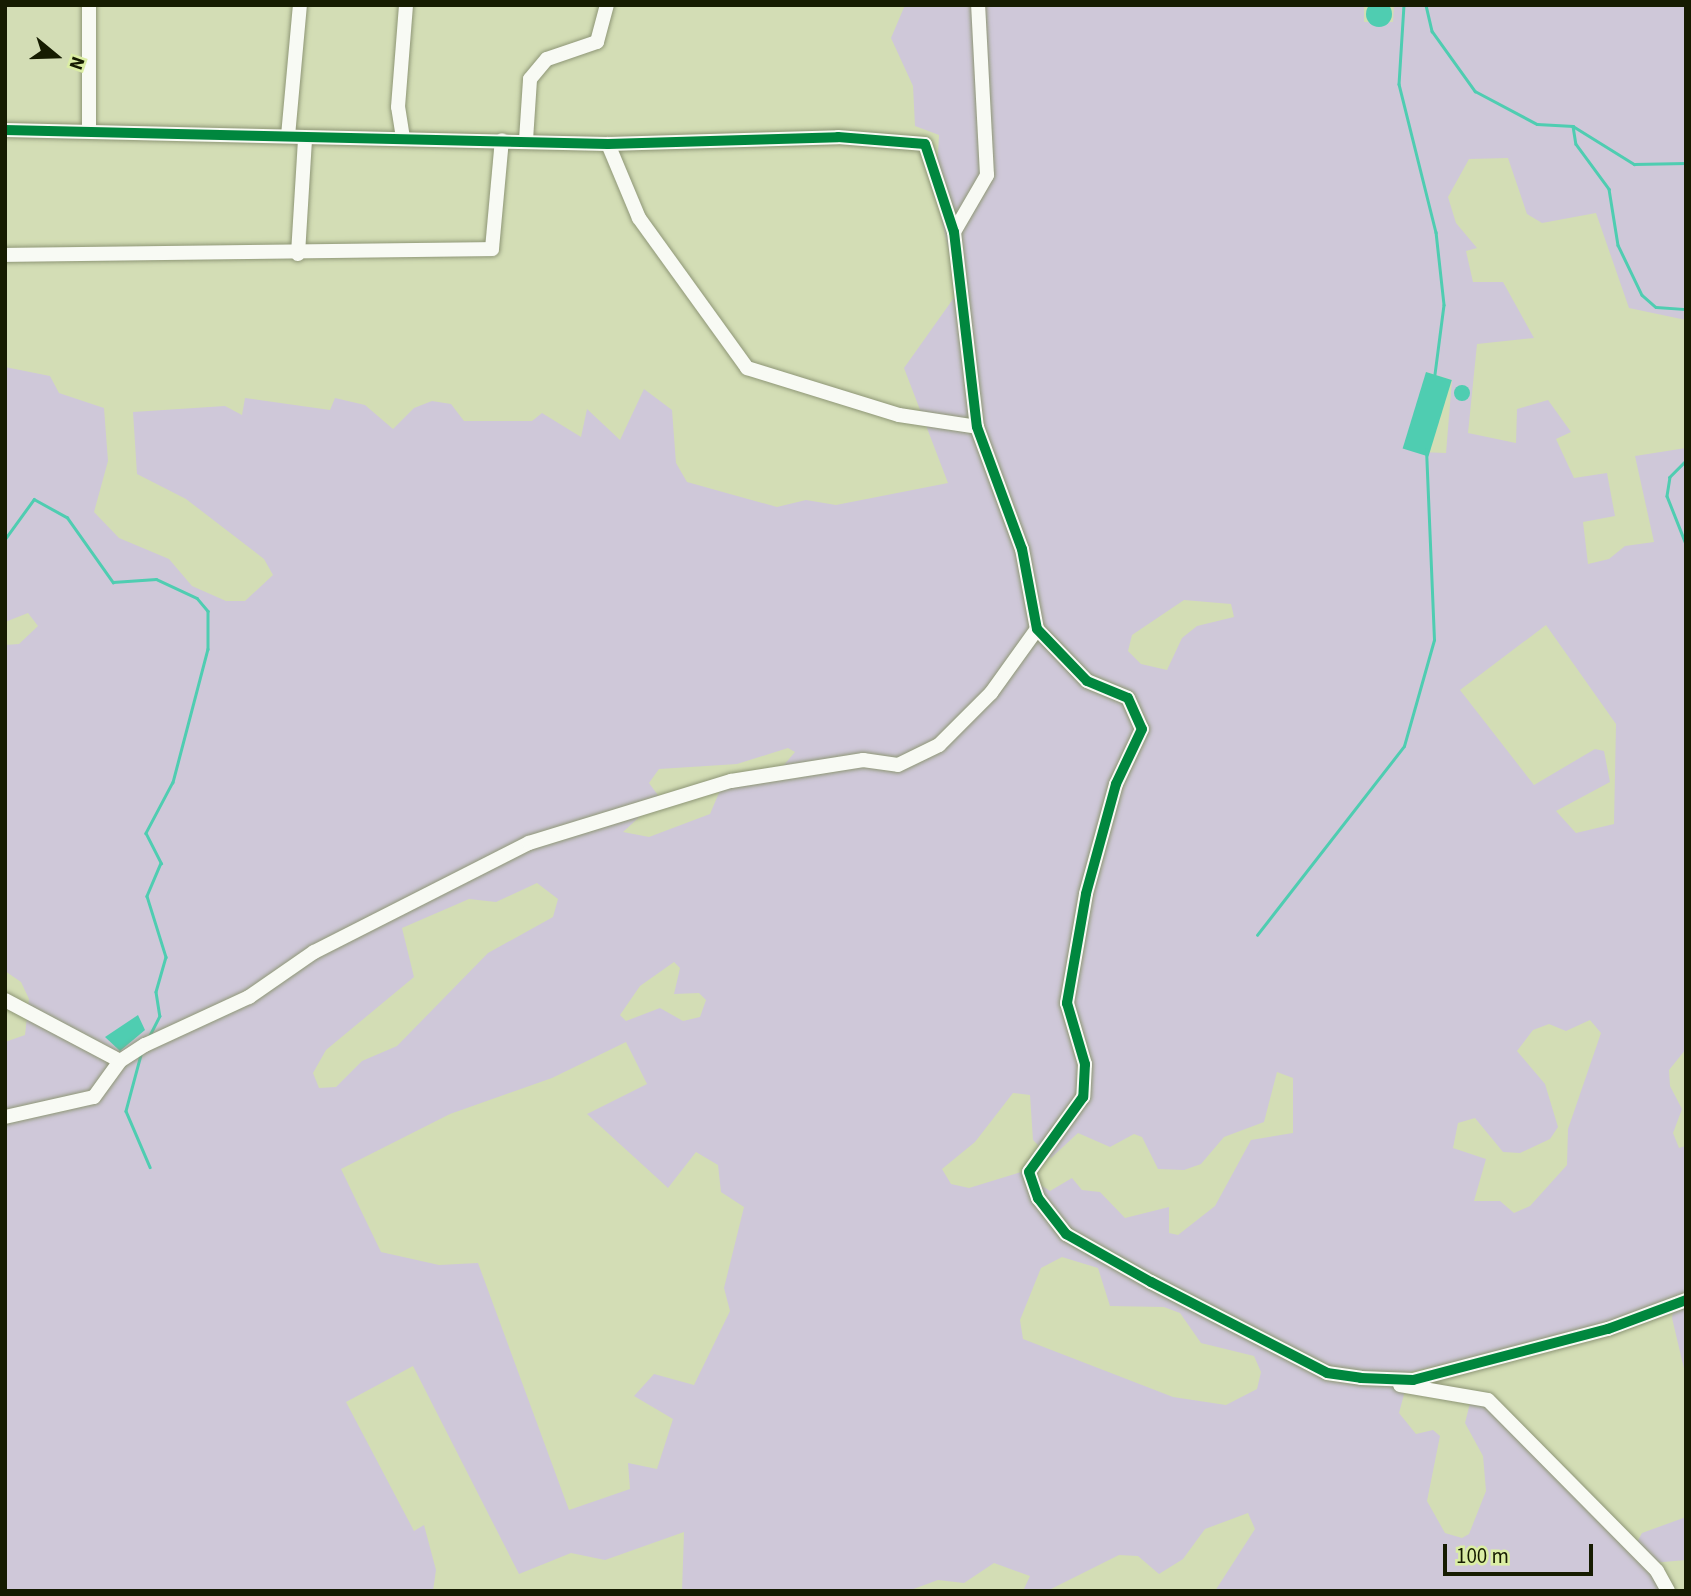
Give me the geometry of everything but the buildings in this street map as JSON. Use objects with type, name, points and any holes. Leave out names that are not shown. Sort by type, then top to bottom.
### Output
[{"type":"street","points":[[89,5],[89,130]]},
{"type":"street","points":[[288,136],[300,5]]},
{"type":"street","points":[[403,138],[398,107],[406,5]]},
{"type":"street","points":[[526,140],[530,79],[547,58],[597,42],[607,5]]},
{"type":"street","points":[[954,232],[987,174],[978,5]]},
{"type":"street","points":[[5,130],[608,144],[910,138],[933,155],[954,232],[977,427],[1021,549],[1037,629],[1087,681],[1128,698],[1142,729],[1116,784],[1089,881],[1067,1003],[1085,1064],[1083,1097],[1029,1172],[1038,1198],[1066,1234],[1151,1283],[1327,1373],[1488,1400],[1657,1571],[1668,1591]]},
{"type":"street","points":[[298,254],[305,138]]},
{"type":"street","points":[[5,255],[298,254],[492,249],[502,140]]},
{"type":"street","points":[[608,144],[639,218],[747,368],[899,415],[977,427]]},
{"type":"street","points":[[5,1117],[94,1097],[121,1061],[149,1043],[249,997],[314,952],[529,843],[731,781],[863,760],[898,765],[939,745],[965,719],[1037,629]]},
{"type":"street","points":[[5,1000],[121,1061]]},
{"type":"street","points":[[1361,1378],[1413,1380],[1608,1329],[1686,1300]]},
{"type":"shaded area","points":[[905,5],[1364,5],[1364,22],[1393,22],[1394,5],[1686,5],[1686,320],[1629,308],[1596,213],[1542,223],[1527,214],[1508,158],[1469,159],[1448,197],[1456,223],[1477,248],[1466,251],[1473,282],[1503,282],[1534,338],[1477,344],[1468,433],[1516,443],[1517,409],[1548,400],[1571,432],[1556,439],[1574,478],[1607,473],[1615,516],[1583,522],[1588,564],[1609,559],[1625,546],[1654,542],[1635,456],[1686,448],[1686,1049],[1669,1070],[1670,1086],[1682,1109],[1673,1133],[1679,1148],[1686,1146],[1686,1298],[1601,1329],[1410,1372],[1399,1413],[1416,1434],[1433,1430],[1440,1436],[1427,1501],[1445,1533],[1462,1538],[1469,1534],[1486,1491],[1483,1456],[1465,1423],[1471,1399],[1484,1402],[1568,1491],[1634,1548],[1642,1533],[1686,1517],[1686,1560],[1652,1563],[1671,1591],[1215,1591],[1255,1529],[1248,1513],[1205,1529],[1183,1559],[1159,1574],[1138,1556],[1119,1555],[1047,1591],[1023,1591],[1030,1576],[994,1563],[964,1583],[938,1580],[908,1591],[682,1591],[684,1532],[605,1560],[571,1553],[519,1574],[413,1366],[346,1402],[414,1531],[424,1525],[436,1570],[433,1591],[5,1591],[5,1042],[25,1035],[29,999],[21,982],[5,971],[5,645],[19,644],[38,626],[28,613],[5,622],[5,367],[50,376],[59,393],[104,408],[108,461],[94,512],[119,538],[169,559],[192,586],[226,601],[245,601],[273,575],[264,559],[186,499],[137,474],[133,412],[225,406],[242,415],[245,398],[330,410],[335,398],[365,405],[393,429],[414,408],[432,401],[451,404],[464,421],[532,421],[542,413],[581,437],[587,409],[620,440],[644,389],[672,410],[676,463],[687,482],[777,507],[806,500],[836,505],[948,483],[904,368],[958,292],[936,194],[939,135],[915,126],[913,86],[891,38]],"holes":[[[1426,372],[1452,380],[1446,453],[1418,452]],[[1184,600],[1231,604],[1234,617],[1197,626],[1182,638],[1167,670],[1141,664],[1128,651],[1132,635]],[[1546,625],[1616,724],[1614,824],[1576,833],[1556,811],[1610,782],[1604,751],[1595,749],[1534,785],[1460,690]],[[788,748],[795,752],[778,772],[724,781],[710,814],[649,837],[623,832],[660,798],[649,783],[659,769],[737,764]],[[537,883],[558,899],[553,917],[488,953],[397,1046],[362,1061],[336,1087],[319,1088],[313,1073],[326,1050],[414,977],[402,928],[469,899],[496,902]],[[674,962],[680,968],[674,994],[699,993],[706,1000],[700,1017],[683,1021],[660,1008],[626,1021],[620,1015],[640,986]],[[1590,1020],[1601,1033],[1568,1129],[1567,1165],[1530,1206],[1514,1213],[1500,1201],[1474,1201],[1486,1159],[1453,1148],[1458,1123],[1475,1118],[1503,1152],[1520,1153],[1550,1139],[1558,1127],[1545,1084],[1517,1051],[1533,1030],[1549,1024],[1566,1031]],[[626,1042],[647,1084],[587,1114],[668,1188],[696,1152],[718,1165],[721,1192],[744,1207],[724,1288],[730,1311],[694,1385],[654,1374],[634,1396],[673,1419],[657,1469],[628,1463],[630,1489],[569,1510],[478,1263],[439,1265],[381,1252],[341,1169],[450,1114],[552,1078]],[[1277,1072],[1293,1078],[1293,1133],[1251,1140],[1215,1206],[1178,1235],[1169,1233],[1169,1207],[1125,1218],[1100,1192],[1082,1190],[1072,1178],[1050,1191],[1021,1172],[969,1188],[951,1184],[942,1169],[975,1142],[1013,1093],[1030,1095],[1033,1140],[1051,1158],[1078,1133],[1110,1147],[1134,1134],[1142,1137],[1158,1169],[1184,1170],[1201,1164],[1224,1137],[1264,1122]],[[1062,1257],[1098,1268],[1110,1306],[1164,1307],[1180,1313],[1201,1343],[1254,1356],[1261,1372],[1257,1389],[1226,1405],[1173,1397],[1023,1339],[1020,1320],[1041,1268]]]},
{"type":"shaded area","points":[[1686,1304],[1686,1377],[1672,1318],[1673,1309]]},
{"type":"water","points":[[1379,1],[1388,5],[1392,14],[1388,23],[1379,27],[1370,23],[1366,14],[1370,5]]},
{"type":"water","points":[[1426,372],[1452,380],[1428,456],[1403,449]]},
{"type":"water","points":[[1462,385],[1468,387],[1468,399],[1462,401],[1456,399],[1454,393],[1456,387]]},
{"type":"water","points":[[138,1015],[145,1030],[120,1051],[105,1037]]},
{"type":"waterway","points":[[1404,5],[1399,84],[1436,232],[1444,305],[1435,374]]},
{"type":"waterway","points":[[1426,5],[1432,31],[1475,91],[1537,124],[1573,126],[1634,164],[1686,163]]},
{"type":"waterway","points":[[1573,126],[1576,144],[1609,189],[1618,245],[1642,295],[1656,307],[1686,309]]},
{"type":"waterway","points":[[1257,935],[1404,746],[1434,640],[1426,450]]},
{"type":"waterway","points":[[1686,461],[1670,477],[1667,496],[1686,544]]},
{"type":"waterway","points":[[5,539],[34,499],[67,517],[113,582],[156,579],[197,598],[208,611],[208,649],[173,782],[146,833],[161,863],[147,896],[166,957],[156,992],[160,1016],[150,1036]]},
{"type":"waterway","points":[[141,1055],[126,1111],[150,1167]]},
{"type":"cycle path","points":[[5,130],[608,144],[838,137],[925,144],[954,232],[977,427],[1022,549],[1037,629],[1087,681],[1128,698],[1142,729],[1116,784],[1086,894],[1067,1003],[1085,1064],[1083,1097],[1029,1172],[1038,1198],[1066,1234],[1151,1282],[1327,1373],[1361,1378],[1413,1380],[1608,1329],[1686,1300]]}]
